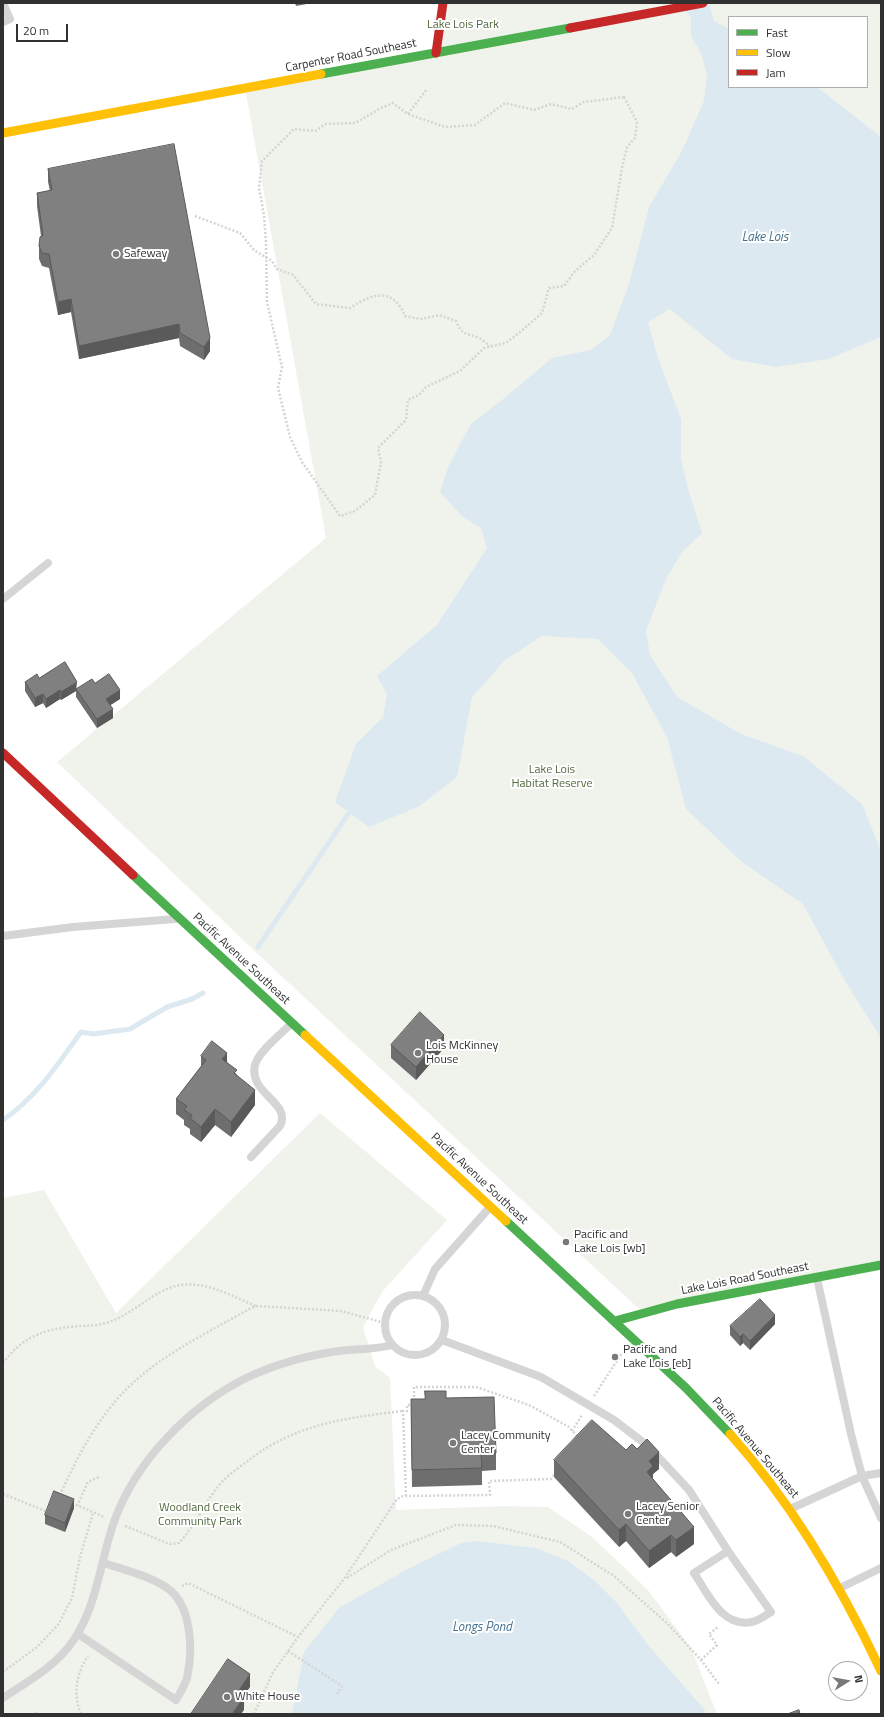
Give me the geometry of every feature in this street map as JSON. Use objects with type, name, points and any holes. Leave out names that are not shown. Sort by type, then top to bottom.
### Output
[{"type":"main road","points":[[436,53],[443,3]]},
{"type":"main road","name":"Carpenter Road Southeast","points":[[3,133],[703,3]]},
{"type":"main road","name":"Pacific Avenue Southeast","points":[[3,753],[713,1414],[765,1475],[790,1509],[840,1588],[881,1671]]},
{"type":"main road","name":"Lake Lois Road Southeast","points":[[615,1322],[677,1304],[881,1265]]},
{"type":"lane","points":[[3,3],[10,19],[3,22]]},
{"type":"lane","points":[[3,599],[48,563]]},
{"type":"lane","points":[[3,936],[73,928],[180,919]]},
{"type":"lane","points":[[251,1157],[280,1126],[283,1120],[279,1107],[262,1091],[257,1083],[255,1065],[260,1056],[292,1022]]},
{"type":"lane","points":[[423,1296],[435,1269],[491,1207]]},
{"type":"lane","points":[[817,1277],[851,1434],[862,1476],[881,1518]]},
{"type":"lane","points":[[412,1295],[423,1296],[435,1302],[442,1310],[445,1320],[445,1330],[442,1340],[435,1348],[426,1353],[418,1355],[404,1353],[392,1345],[386,1332],[385,1323],[388,1311],[394,1303],[402,1298],[412,1295]]},
{"type":"lane","points":[[442,1340],[541,1377],[614,1420],[648,1446],[689,1490],[728,1551],[771,1612],[753,1622],[728,1619],[720,1611],[694,1573],[728,1551]]},
{"type":"lane","points":[[3,1698],[60,1657],[78,1634],[85,1623],[115,1522],[134,1481],[161,1446],[190,1415],[218,1394],[246,1378],[295,1359],[346,1350],[392,1345]]},
{"type":"lane","points":[[790,1509],[862,1476],[881,1473]]},
{"type":"lane","points":[[78,1634],[176,1700],[186,1679],[190,1660],[188,1622],[172,1592],[156,1581],[104,1563]]},
{"type":"lane","points":[[840,1588],[881,1568]]},
{"type":"path","points":[[408,114],[427,89]]},
{"type":"path","points":[[624,97],[638,122],[635,138],[627,147],[612,228],[594,255],[576,271],[564,286],[549,288],[542,313],[506,343],[484,348],[460,371],[426,387],[419,395],[408,400],[406,420],[378,448],[381,462],[374,495],[355,511],[340,516],[302,462],[290,437],[278,388],[282,366],[266,302],[266,258],[264,215],[259,188],[262,161],[294,129],[315,131],[326,124],[355,123],[393,103],[408,114],[445,127],[475,125],[506,103],[534,110],[551,104],[572,109],[584,102],[624,97]]},
{"type":"path","points":[[195,216],[240,232],[254,250],[272,261],[277,269],[293,275],[316,304],[350,308],[361,301],[382,295],[388,296],[400,304],[405,316],[421,319],[439,315],[445,317],[456,321],[459,328],[471,337],[478,338],[491,346]]},
{"type":"path","points":[[3,1363],[23,1341],[38,1334],[70,1327],[88,1327],[110,1322],[164,1290],[181,1285],[201,1284],[257,1306],[342,1311],[385,1323]]},
{"type":"path","points":[[58,1498],[79,1452],[100,1420],[141,1376],[175,1350],[257,1306]]},
{"type":"path","points":[[572,1431],[633,1338]]},
{"type":"path","points":[[65,1500],[170,1544],[179,1543],[218,1487],[237,1468],[259,1452],[282,1438],[307,1428],[334,1420],[407,1411],[407,1405],[414,1405],[414,1387],[476,1387],[529,1405],[572,1431],[583,1442]]},
{"type":"path","points":[[403,1411],[406,1496]]},
{"type":"path","points":[[254,1714],[272,1674],[288,1650],[344,1579],[398,1499],[406,1496],[490,1495],[489,1481],[551,1479],[560,1468]]},
{"type":"path","points":[[77,1506],[88,1482],[99,1477]]},
{"type":"path","points":[[3,1494],[53,1514]]},
{"type":"path","points":[[3,1672],[37,1647],[58,1625],[72,1598],[80,1557],[93,1513]]},
{"type":"path","points":[[344,1579],[391,1550],[456,1525],[493,1526],[560,1542],[614,1576],[669,1625],[701,1660],[719,1684]]},
{"type":"path","points":[[172,1592],[188,1583],[298,1637]]},
{"type":"path","points":[[701,1660],[717,1645],[709,1634],[718,1627]]},
{"type":"path","points":[[81,1714],[77,1699],[76,1686],[80,1670],[94,1645]]},
{"type":"path","points":[[288,1650],[342,1686],[337,1694]]},
{"type":"green space","name":"Lake Lois Habitat Reserve","points":[[443,3],[881,3],[881,1260],[639,1309],[262,958],[57,762],[326,538],[245,88],[436,53]]},
{"type":"green space","name":"Woodland Creek Community Park","points":[[320,1113],[447,1220],[382,1292],[363,1327],[375,1366],[390,1378],[396,1510],[503,1506],[548,1507],[592,1537],[648,1590],[691,1648],[717,1714],[3,1714],[3,1198],[44,1190],[116,1313]]},
{"type":"water","name":"Lake Lois","points":[[678,3],[709,3],[714,21],[728,28],[728,88],[818,88],[881,137],[881,337],[828,359],[776,367],[732,359],[670,309],[648,322],[657,355],[681,419],[681,459],[688,489],[702,533],[682,552],[666,579],[646,631],[650,655],[677,697],[741,734],[803,756],[862,804],[881,851],[881,1038],[845,981],[803,904],[742,862],[686,809],[667,737],[632,673],[598,639],[542,636],[505,660],[472,697],[457,777],[418,807],[369,827],[335,802],[356,744],[383,717],[387,694],[377,676],[437,625],[487,548],[481,528],[462,516],[440,492],[448,467],[471,424],[552,358],[591,350],[610,335],[629,284],[649,207],[682,151],[704,101],[707,77],[702,55],[691,36],[691,17]]},
{"type":"water","name":"Longs Pond","points":[[477,1541],[536,1548],[568,1561],[595,1581],[617,1603],[648,1645],[704,1709],[706,1714],[292,1714],[304,1652],[339,1608],[408,1569],[461,1543]]},
{"type":"building","name":"Safeway","points":[[174,144],[210,338],[204,347],[180,333],[179,324],[79,346],[71,299],[58,302],[49,254],[42,253],[39,246],[40,237],[43,235],[37,193],[52,190],[48,169]]},
{"type":"building","points":[[65,662],[77,682],[46,699],[43,694],[35,698],[25,682],[37,674],[39,678]]},
{"type":"building","points":[[109,674],[120,690],[106,699],[113,709],[97,719],[76,689],[92,679],[95,683]]},
{"type":"building","points":[[420,1012],[444,1035],[416,1067],[391,1045]]},
{"type":"building","points":[[212,1041],[227,1053],[222,1059],[237,1070],[234,1073],[255,1090],[231,1122],[215,1109],[201,1127],[190,1118],[192,1115],[184,1110],[187,1106],[176,1099],[206,1060],[201,1056]]},
{"type":"building","points":[[760,1299],[775,1315],[750,1341],[743,1334],[740,1337],[730,1326]]},
{"type":"building","name":"Lacey Community Center","points":[[425,1391],[446,1391],[446,1398],[494,1397],[496,1453],[481,1454],[482,1468],[412,1470],[411,1399],[425,1399]]},
{"type":"building","name":"Lacey Senior Center","points":[[592,1420],[626,1450],[632,1444],[637,1449],[647,1439],[659,1452],[649,1461],[653,1466],[647,1472],[694,1527],[676,1540],[671,1535],[649,1551],[626,1524],[619,1530],[554,1460]]},
{"type":"building","points":[[54,1491],[74,1499],[65,1523],[45,1515]]},
{"type":"building","points":[[228,1659],[250,1674],[237,1693],[244,1697],[232,1714],[191,1714]]},
{"type":"building","points":[[799,1710],[800,1714],[788,1714]]},
{"type":"waterway","points":[[258,947],[353,807]]},
{"type":"waterway","points":[[3,1120],[26,1101],[46,1080],[81,1032],[93,1034],[130,1029],[167,1007],[192,999],[203,993]]},
{"type":"traffic: fast","points":[[321,74],[570,28]]},
{"type":"traffic: fast","points":[[133,875],[305,1035]]},
{"type":"traffic: fast","points":[[506,1221],[686,1388],[730,1434]]},
{"type":"traffic: fast","points":[[615,1321],[677,1304],[881,1265]]},
{"type":"traffic: slow","points":[[3,133],[321,74]]},
{"type":"traffic: slow","points":[[305,1035],[506,1221]]},
{"type":"traffic: slow","points":[[730,1434],[775,1489],[795,1517],[832,1577],[866,1639],[881,1671]]},
{"type":"traffic: jam","points":[[436,53],[443,3]]},
{"type":"traffic: jam","points":[[570,28],[703,3]]},
{"type":"traffic: jam","points":[[3,753],[133,875]]},
{"type":"place","name":"Safeway","points":[[116,254]]},
{"type":"place","name":"Lois McKinney House","points":[[418,1053]]},
{"type":"place","name":"Pacific and Lake Lois [wb]","points":[[566,1242]]},
{"type":"place","name":"Pacific and Lake Lois [eb]","points":[[615,1357]]},
{"type":"place","name":"Lacey Community Center","points":[[453,1443]]},
{"type":"place","name":"Lacey Senior Center","points":[[628,1514]]},
{"type":"place","name":"White House","points":[[227,1697]]},
{"type":"park label","name":"Lake Lois Park","points":[[463,25]]}]
